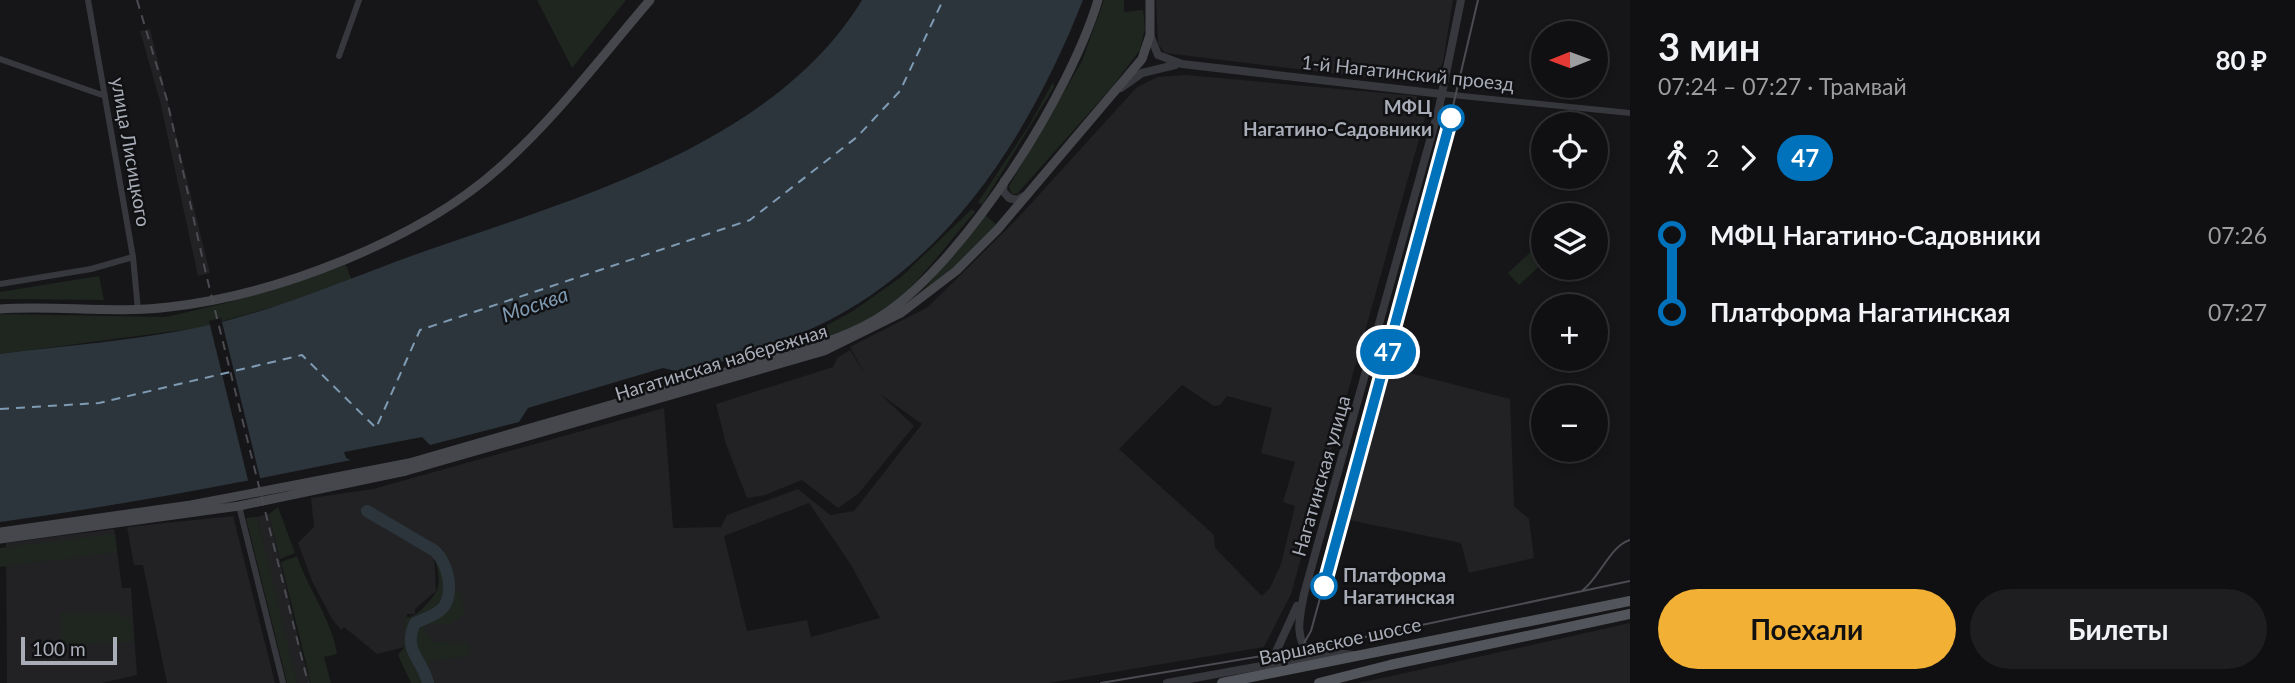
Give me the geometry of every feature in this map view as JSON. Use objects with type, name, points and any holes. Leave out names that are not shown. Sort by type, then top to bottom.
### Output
[{"type":"main road","points":[[0,310],[138,310],[172,307],[305,274],[377,245],[437,214],[485,180],[519,149],[650,0]]},
{"type":"main road","name":"Нагатинская набережная","points":[[0,532],[191,505],[360,473],[451,452],[849,334],[884,315],[923,282],[1004,181],[1080,51],[1098,0]]},
{"type":"main road","name":"Нагатинская набережная","points":[[0,539],[268,501],[471,454],[824,351],[901,313],[938,286],[998,229],[1119,90],[1142,59],[1150,35],[1150,0]]},
{"type":"main road","name":"Варшавское шоссе","points":[[1222,683],[1269,670],[1630,601]]},
{"type":"main road","name":"Варшавское шоссе","points":[[1320,683],[1398,663],[1630,614]]},
{"type":"street","name":"улица Лисицкого","points":[[88,0],[133,257],[138,310]]},
{"type":"street","points":[[339,56],[359,0]]},
{"type":"street","name":"Нагатинская улица","points":[[1304,594],[1442,94],[1461,0]]},
{"type":"street","points":[[1150,35],[1158,55],[1182,64]]},
{"type":"street","points":[[0,59],[105,96]]},
{"type":"street","points":[[1119,90],[1142,73],[1182,64]]},
{"type":"street","name":"1-й Нагатинский проезд","points":[[1182,64],[1630,113]]},
{"type":"street","points":[[1004,181],[1003,191],[1009,198],[1017,200],[1026,194]]},
{"type":"street","points":[[0,284],[91,269],[133,257]]},
{"type":"street","points":[[239,506],[283,683]]},
{"type":"street","points":[[1304,594],[1298,629],[1301,644],[1311,658]]},
{"type":"street","points":[[1269,670],[1304,594]]},
{"type":"street","points":[[1167,683],[1269,670],[1333,653],[1354,655]]},
{"type":"shaded area","points":[[537,0],[626,0],[572,68]]},
{"type":"shaded area","points":[[1104,0],[1124,0],[1124,12],[1143,10],[1145,28],[1140,50],[1112,87],[1017,194],[1011,194],[1009,186],[1082,61]]},
{"type":"shaded area","points":[[1156,0],[1453,0],[1443,62],[1435,78],[1422,84],[1165,53],[1158,44]]},
{"type":"shaded area","points":[[150,29],[210,273],[198,276],[160,101],[140,31]]},
{"type":"shaded area","points":[[1186,75],[1416,96],[1424,108],[1425,118],[1291,594],[1264,647],[1048,683],[430,683],[421,626],[453,608],[446,556],[367,510],[365,514],[380,521],[384,528],[434,554],[436,591],[415,609],[415,614],[407,614],[405,647],[377,654],[344,627],[341,630],[332,619],[312,581],[298,543],[314,527],[311,498],[373,489],[664,408],[673,528],[721,527],[727,515],[798,489],[830,515],[854,511],[922,424],[880,394],[914,426],[858,494],[838,508],[802,480],[765,495],[747,498],[726,444],[716,404],[833,367],[837,358],[850,350],[866,376],[850,347],[928,307],[1016,220],[1137,87],[1158,77]],"holes":[[[1182,385],[1214,406],[1220,405],[1227,396],[1272,408],[1261,453],[1295,462],[1283,502],[1295,506],[1281,564],[1270,588],[1262,596],[1215,548],[1214,535],[1119,449]],[[809,503],[851,565],[880,618],[811,637],[807,620],[747,631],[724,536]]]},
{"type":"shaded area","points":[[1053,82],[1054,87],[982,205],[978,202],[1028,127]]},
{"type":"shaded area","points":[[972,209],[975,212],[929,267],[882,311],[863,323],[820,341],[732,367],[723,367],[818,330],[853,311],[901,277]]},
{"type":"shaded area","points":[[985,215],[997,225],[945,276],[907,303],[926,287]]},
{"type":"shaded area","points":[[1531,252],[1531,274],[1519,285],[1508,273]]},
{"type":"shaded area","points":[[346,265],[352,281],[298,300],[198,328],[0,354],[0,314],[166,317],[226,303]]},
{"type":"shaded area","points":[[99,276],[104,300],[0,299],[0,292]]},
{"type":"shaded area","points":[[1390,368],[1510,399],[1514,506],[1529,519],[1534,558],[1469,573],[1461,543],[1349,520]]},
{"type":"shaded area","points":[[278,507],[295,553],[280,559],[269,514]]},
{"type":"shaded area","points":[[269,514],[311,683],[297,683],[290,658],[257,517]]},
{"type":"shaded area","points":[[233,516],[275,683],[167,683],[143,565],[134,565],[127,527]]},
{"type":"shaded area","points":[[257,517],[297,683],[287,683],[246,518]]},
{"type":"shaded area","points":[[114,529],[122,588],[131,588],[137,675],[102,683],[7,683],[6,543]]},
{"type":"shaded area","points":[[406,532],[443,553],[447,552],[450,582],[459,592],[465,613],[451,624],[426,624],[424,632],[430,635],[432,642],[470,643],[469,656],[432,661],[428,664],[429,675],[435,683],[411,683],[398,655],[404,648],[405,618],[416,614],[425,606],[436,593],[439,581],[434,554],[403,538]]},
{"type":"shaded area","points":[[115,534],[117,552],[0,567],[0,548]]},
{"type":"shaded area","points":[[297,556],[334,641],[337,654],[324,657],[331,683],[311,683],[281,562]]},
{"type":"shaded area","points":[[61,613],[121,613],[121,617],[131,617],[133,642],[61,645]]},
{"type":"shaded area","points":[[1630,623],[1630,683],[1358,683],[1451,663]]},
{"type":"water","name":"Москва","points":[[862,0],[1083,0],[1037,99],[1010,146],[979,191],[944,232],[905,269],[861,302],[813,328],[746,354],[677,375],[676,371],[663,368],[528,408],[519,422],[430,445],[422,437],[344,452],[346,458],[351,460],[307,469],[132,502],[0,522],[0,354],[151,336],[230,320],[288,302],[610,185],[670,159],[727,128],[779,92],[825,50]]},
{"type":"pier","points":[[221,318],[261,482],[249,484],[209,321]]},
{"type":"waterway","points":[[367,511],[435,551],[446,569],[449,591],[445,605],[436,614],[415,623],[412,633],[412,648],[428,683]]},
{"type":"ferry route","points":[[0,409],[99,403],[302,355],[376,428],[420,330],[750,220],[857,137],[900,91],[943,0]]},
{"type":"tram line","points":[[1284,656],[1300,650],[1311,631],[1441,157],[1478,0]]},
{"type":"tram line","name":"47","points":[[1324,586],[1451,118]]},
{"type":"tram line","points":[[1583,590],[1611,555],[1630,540]]},
{"type":"tram line","points":[[1101,683],[1327,645],[1630,581]]},
{"type":"railway","points":[[137,0],[167,100],[206,274],[308,683]]},
{"type":"place","name":"МФЦ Нагатино-Садовники","points":[[1451,118]]},
{"type":"place","name":"Платформа Нагатинская","points":[[1324,586]]}]
